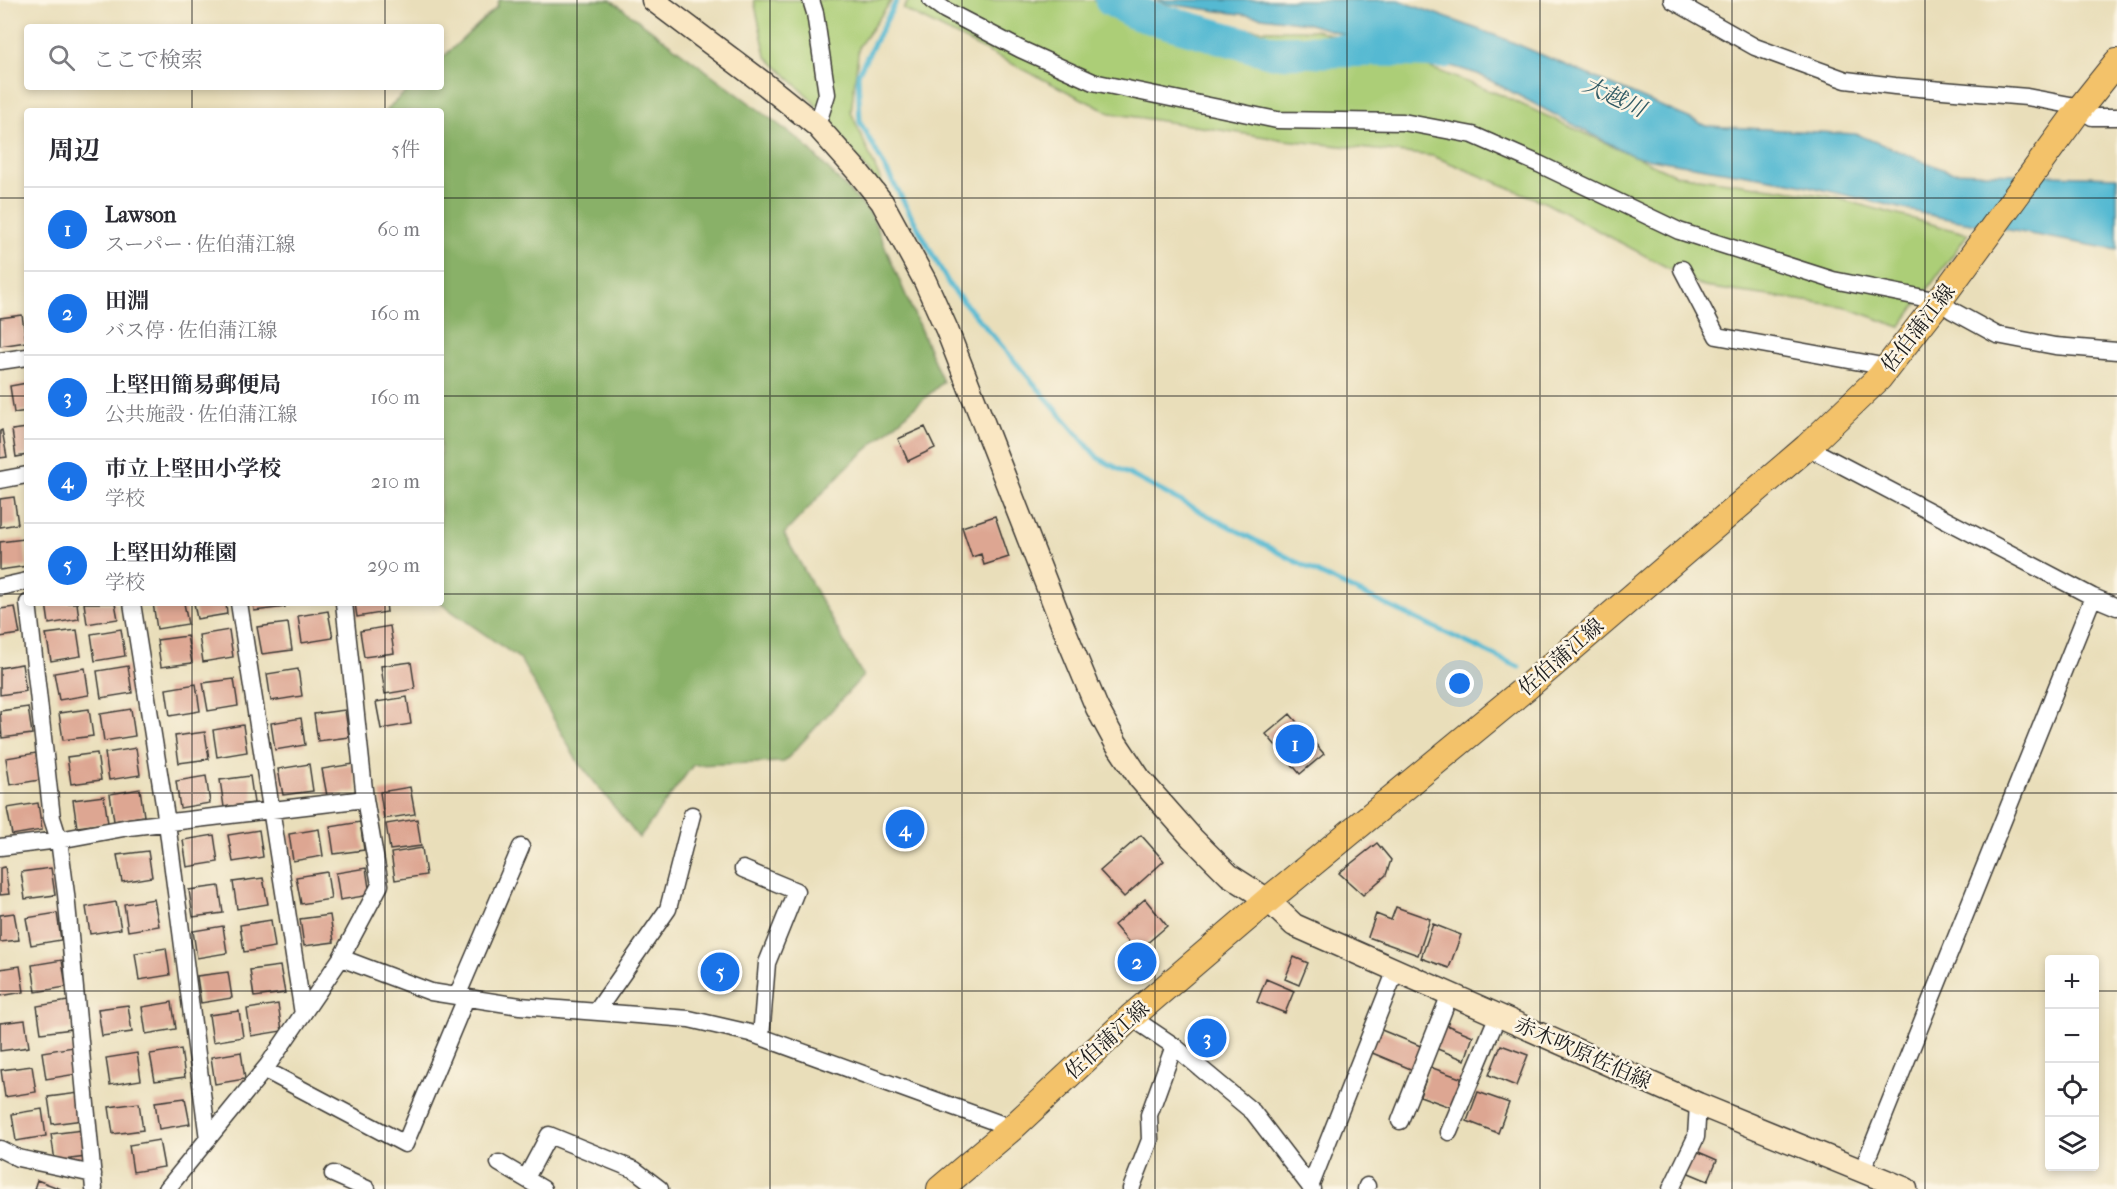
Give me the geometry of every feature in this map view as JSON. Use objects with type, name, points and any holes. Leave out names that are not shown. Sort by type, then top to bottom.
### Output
[{"type":"main road","name":"佐伯蒲江線","points":[[940,1189],[1012,1128],[1131,1017],[1268,900],[1531,683],[1807,447],[1888,367],[1940,301],[2081,107],[2117,62]]},
{"type":"street","name":"赤木吹原佐伯線","points":[[653,0],[817,126],[882,202],[926,281],[947,330],[1039,570],[1097,708],[1116,743],[1140,779],[1192,838],[1229,875],[1268,900],[1294,925],[1698,1104],[1906,1189]]},
{"type":"street","points":[[811,0],[826,94],[817,126]]},
{"type":"street","points":[[931,0],[945,10],[1020,49],[1093,82],[1277,120],[1403,122],[1473,135],[1679,231],[1833,280],[1940,301],[1953,311],[1997,335],[2055,346],[2117,351]]},
{"type":"street","points":[[1672,0],[1755,47],[1846,80],[2027,97],[2081,107],[2092,117],[2117,117]]},
{"type":"street","points":[[1682,269],[1717,336],[1888,367]]},
{"type":"street","points":[[0,361],[24,357]]},
{"type":"street","points":[[1807,447],[2093,597],[2117,607]]},
{"type":"street","points":[[0,480],[24,476]]},
{"type":"street","points":[[0,587],[24,582]]},
{"type":"street","points":[[1862,1171],[2093,597]]},
{"type":"street","points":[[0,1148],[18,1158],[93,1182],[59,840],[52,818],[28,606]]},
{"type":"street","points":[[132,606],[167,823],[208,1139]]},
{"type":"street","points":[[239,606],[303,1014]]},
{"type":"street","points":[[167,1189],[265,1070],[341,958],[380,885],[365,799],[344,606]]},
{"type":"street","points":[[0,847],[59,840],[129,827],[365,799]]},
{"type":"street","points":[[596,1012],[668,909],[692,815]]},
{"type":"street","points":[[265,1070],[405,1144],[520,847]]},
{"type":"street","points":[[743,869],[796,891],[767,963],[760,1037]]},
{"type":"street","points":[[341,958],[431,992],[520,1006],[689,1019],[760,1037],[1012,1128]]},
{"type":"street","points":[[1311,1188],[1396,970]]},
{"type":"street","points":[[1400,1121],[1450,994]]},
{"type":"street","points":[[1449,1132],[1498,1015]]},
{"type":"street","points":[[1131,1017],[1174,1046],[1253,1112],[1311,1188]]},
{"type":"street","points":[[1131,1189],[1150,1140],[1149,1115],[1174,1046]]},
{"type":"street","points":[[1671,1189],[1696,1137],[1698,1104]]},
{"type":"street","points":[[526,1178],[549,1134],[635,1170],[660,1189]]},
{"type":"street","points":[[499,1163],[543,1189]]},
{"type":"street","points":[[333,1174],[367,1189]]},
{"type":"green space","points":[[499,0],[611,0],[802,142],[871,214],[943,382],[845,469],[784,534],[863,676],[784,762],[693,765],[639,838],[576,759],[520,659],[444,606],[444,108],[388,108],[408,90],[444,90],[444,56],[497,7]]},
{"type":"green space","points":[[754,0],[892,0],[859,46],[851,112],[887,195],[810,98],[766,56]]},
{"type":"green space","points":[[909,0],[1093,0],[1133,19],[1264,30],[1317,30],[1415,62],[1501,95],[1676,175],[1829,196],[1968,234],[1900,327],[1842,306],[1704,287],[1546,203],[1433,156],[1285,140],[1110,113],[903,9]]},
{"type":"water","points":[[1156,0],[1398,0],[1505,39],[1707,126],[1856,134],[1950,172],[2117,177],[2117,250],[1938,217],[1795,183],[1633,156],[1478,74],[1306,23],[1168,4]]},
{"type":"building","points":[[22,315],[24,342],[0,346],[0,318]]},
{"type":"building","points":[[24,384],[24,411],[14,413],[10,386]]},
{"type":"building","points":[[925,427],[935,448],[908,461],[898,439]]},
{"type":"building","points":[[24,428],[24,456],[16,457],[12,430]]},
{"type":"building","points":[[2,430],[7,457],[0,458],[0,431]]},
{"type":"building","points":[[14,497],[18,524],[0,527],[0,499]]},
{"type":"building","points":[[995,516],[1009,557],[984,565],[981,554],[972,557],[962,527]]},
{"type":"building","points":[[24,539],[24,566],[0,570],[0,542]]},
{"type":"building","points":[[46,606],[77,606],[79,619],[49,624]]},
{"type":"building","points":[[84,606],[116,606],[118,619],[87,624]]},
{"type":"building","points":[[153,606],[185,606],[188,624],[157,629]]},
{"type":"building","points":[[195,606],[226,606],[227,614],[197,619]]},
{"type":"building","points":[[253,606],[285,607],[254,611]]},
{"type":"building","points":[[355,606],[386,606],[387,612],[357,617]]},
{"type":"building","points":[[15,607],[20,634],[0,637],[0,609]]},
{"type":"building","points":[[328,611],[333,638],[302,643],[298,616]]},
{"type":"building","points":[[288,623],[292,650],[262,654],[257,627]]},
{"type":"building","points":[[390,626],[394,653],[364,657],[360,631]]},
{"type":"building","points":[[121,629],[125,656],[95,661],[91,634]]},
{"type":"building","points":[[77,630],[81,656],[51,661],[46,634]]},
{"type":"building","points":[[229,630],[233,657],[203,662],[199,635]]},
{"type":"building","points":[[187,636],[192,663],[161,667],[157,640]]},
{"type":"building","points":[[411,662],[415,689],[385,694],[381,666]]},
{"type":"building","points":[[22,664],[26,691],[0,695],[0,668]]},
{"type":"building","points":[[128,666],[132,693],[101,698],[97,671]]},
{"type":"building","points":[[85,668],[89,695],[59,700],[54,673]]},
{"type":"building","points":[[298,669],[302,696],[271,701],[267,674]]},
{"type":"building","points":[[234,679],[238,706],[208,711],[203,683]]},
{"type":"building","points":[[196,684],[200,711],[170,716],[166,689]]},
{"type":"building","points":[[407,697],[411,724],[381,729],[376,702]]},
{"type":"building","points":[[28,707],[32,734],[2,738],[0,711]]},
{"type":"building","points":[[89,709],[93,736],[63,740],[59,713]]},
{"type":"building","points":[[131,709],[135,736],[104,741],[100,714]]},
{"type":"building","points":[[345,710],[349,737],[318,741],[314,714]]},
{"type":"building","points":[[1290,714],[1324,754],[1300,774],[1266,734]]},
{"type":"building","points":[[301,718],[305,745],[275,750],[271,723]]},
{"type":"building","points":[[243,725],[247,752],[217,757],[213,730]]},
{"type":"building","points":[[205,732],[209,759],[179,763],[175,736]]},
{"type":"building","points":[[136,748],[140,775],[109,780],[105,753]]},
{"type":"building","points":[[36,753],[40,780],[10,785],[6,758]]},
{"type":"building","points":[[97,753],[101,780],[71,784],[67,757]]},
{"type":"building","points":[[309,764],[313,791],[283,795],[278,769]]},
{"type":"building","points":[[353,764],[357,791],[327,796],[322,769]]},
{"type":"building","points":[[206,776],[210,803],[180,808],[176,781]]},
{"type":"building","points":[[250,776],[254,803],[224,807],[220,780]]},
{"type":"building","points":[[410,787],[415,814],[384,819],[380,792]]},
{"type":"building","points":[[140,789],[144,816],[114,821],[110,794]]},
{"type":"building","points":[[104,796],[108,823],[77,827],[73,800]]},
{"type":"building","points":[[38,803],[42,830],[12,835],[7,808]]},
{"type":"building","points":[[417,819],[421,846],[390,850],[386,824]]},
{"type":"building","points":[[360,822],[364,850],[334,854],[330,827]]},
{"type":"building","points":[[319,829],[323,856],[293,861],[289,834]]},
{"type":"building","points":[[259,830],[263,857],[233,862],[228,835]]},
{"type":"building","points":[[214,835],[218,862],[187,867],[183,840]]},
{"type":"building","points":[[1141,835],[1164,861],[1124,897],[1100,871]]},
{"type":"building","points":[[1377,843],[1391,860],[1386,875],[1363,895],[1339,873]]},
{"type":"building","points":[[422,848],[426,875],[395,880],[391,853]]},
{"type":"building","points":[[148,851],[152,877],[122,882],[117,855]]},
{"type":"building","points":[[5,867],[9,894],[0,895],[0,868]]},
{"type":"building","points":[[51,868],[55,895],[25,899],[21,872]]},
{"type":"building","points":[[366,868],[370,895],[340,900],[336,873]]},
{"type":"building","points":[[327,872],[331,899],[301,904],[296,877]]},
{"type":"building","points":[[263,878],[268,904],[237,909],[233,882]]},
{"type":"building","points":[[219,886],[223,913],[193,917],[189,890]]},
{"type":"building","points":[[154,899],[159,926],[128,931],[124,904]]},
{"type":"building","points":[[1145,899],[1167,926],[1137,952],[1114,925]]},
{"type":"building","points":[[116,902],[121,929],[90,934],[86,907]]},
{"type":"building","points":[[1396,907],[1430,919],[1418,955],[1368,937],[1376,914],[1391,920]]},
{"type":"building","points":[[14,913],[19,940],[0,942],[0,915]]},
{"type":"building","points":[[57,913],[61,940],[31,945],[26,918]]},
{"type":"building","points":[[330,915],[334,942],[304,946],[300,919]]},
{"type":"building","points":[[271,920],[275,947],[244,952],[240,925]]},
{"type":"building","points":[[1433,924],[1461,935],[1449,968],[1421,958]]},
{"type":"building","points":[[223,926],[227,953],[197,958],[193,931]]},
{"type":"building","points":[[166,948],[170,975],[139,980],[135,953]]},
{"type":"building","points":[[1294,957],[1308,963],[1299,985],[1285,979]]},
{"type":"building","points":[[62,960],[66,987],[36,992],[32,965]]},
{"type":"building","points":[[20,966],[24,992],[0,996],[0,969]]},
{"type":"building","points":[[280,966],[285,993],[254,997],[250,970]]},
{"type":"building","points":[[228,972],[232,998],[201,1003],[197,976]]},
{"type":"building","points":[[1266,979],[1294,991],[1285,1013],[1257,1002]]},
{"type":"building","points":[[68,1001],[72,1029],[41,1033],[37,1006]]},
{"type":"building","points":[[172,1002],[176,1029],[146,1034],[142,1007]]},
{"type":"building","points":[[278,1004],[282,1031],[251,1036],[247,1009]]},
{"type":"building","points":[[128,1005],[132,1032],[102,1036],[98,1009]]},
{"type":"building","points":[[239,1011],[243,1037],[213,1042],[209,1015]]},
{"type":"building","points":[[25,1020],[29,1047],[0,1051],[0,1023]]},
{"type":"building","points":[[1444,1024],[1473,1036],[1465,1060],[1435,1048]]},
{"type":"building","points":[[1379,1029],[1423,1047],[1413,1070],[1370,1052]]},
{"type":"building","points":[[1501,1045],[1528,1055],[1516,1086],[1489,1075]]},
{"type":"building","points":[[73,1047],[77,1074],[46,1079],[42,1052]]},
{"type":"building","points":[[181,1049],[185,1077],[155,1081],[150,1054]]},
{"type":"building","points":[[241,1052],[245,1079],[215,1084],[211,1057]]},
{"type":"building","points":[[137,1053],[141,1080],[110,1085],[106,1058]]},
{"type":"building","points":[[32,1066],[36,1092],[5,1097],[1,1070]]},
{"type":"building","points":[[1430,1067],[1463,1079],[1453,1108],[1420,1096]]},
{"type":"building","points":[[1478,1092],[1509,1103],[1498,1133],[1467,1121]]},
{"type":"building","points":[[79,1093],[83,1120],[52,1124],[48,1097]]},
{"type":"building","points":[[185,1098],[190,1124],[159,1129],[155,1102]]},
{"type":"building","points":[[139,1103],[143,1130],[113,1134],[109,1107]]},
{"type":"building","points":[[42,1109],[46,1136],[16,1141],[12,1114]]},
{"type":"building","points":[[82,1130],[86,1157],[55,1161],[51,1134]]},
{"type":"building","points":[[159,1140],[164,1167],[133,1172],[129,1145]]},
{"type":"building","points":[[1694,1150],[1717,1160],[1708,1181],[1684,1171]]},
{"type":"building","points":[[37,1180],[61,1189],[34,1189]]},
{"type":"waterway","points":[[897,0],[858,74],[860,122],[950,286],[1098,458],[1320,574],[1519,667]]},
{"type":"waterway","name":"大越川","points":[[1111,0],[1135,13],[1273,52],[1389,50],[1444,52]]},
{"type":"place","name":"Lawson","points":[[1295,744]]},
{"type":"place","name":"市立上堅田小学校","points":[[905,829]]},
{"type":"place","name":"田淵","points":[[1137,962]]},
{"type":"place","name":"上堅田幼稚園","points":[[720,972]]},
{"type":"place","name":"上堅田簡易郵便局","points":[[1207,1038]]}]
